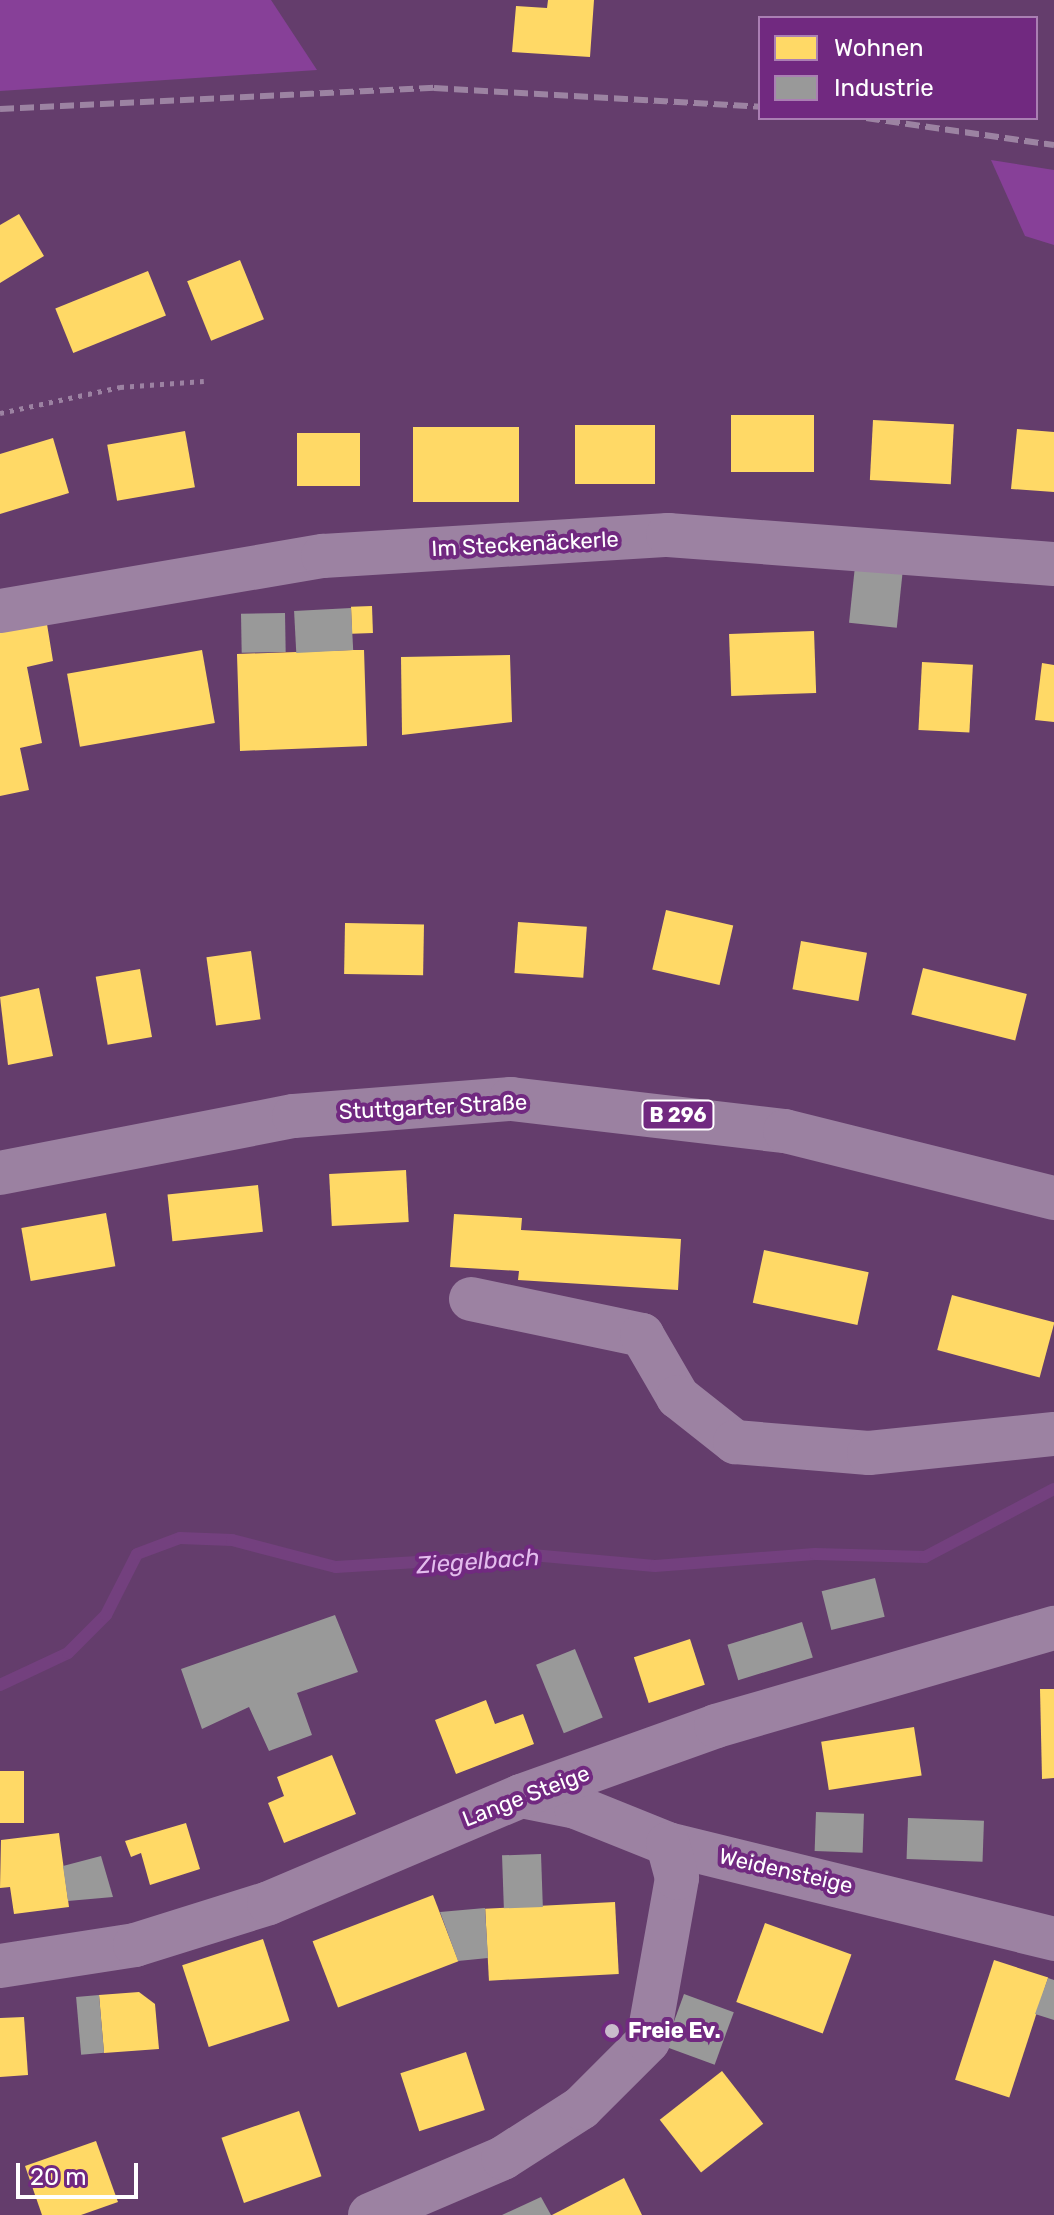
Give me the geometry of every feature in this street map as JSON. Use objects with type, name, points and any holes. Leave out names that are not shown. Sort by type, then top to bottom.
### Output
[{"type":"main road","name":"Stuttgarter Straße","points":[[0,1173],[294,1116],[511,1099],[785,1131],[1054,1198]]},
{"type":"street","name":"Im Steckenäckerle","points":[[0,611],[323,556],[668,535],[1054,564]]},
{"type":"street","points":[[471,1299],[642,1335],[678,1397],[735,1442],[869,1453],[1054,1434]]},
{"type":"street","name":"Lange Steige","points":[[0,1966],[135,1945],[269,1903],[521,1796],[716,1726],[1054,1628]]},
{"type":"street","name":"Weidensteige","points":[[521,1796],[576,1807],[668,1844],[1054,1939]]},
{"type":"street","points":[[370,2215],[503,2158],[581,2108],[648,2041],[677,1878],[668,1844]]},
{"type":"path","points":[[0,413],[120,387],[204,381]]},
{"type":"shaded area","points":[[0,0],[271,0],[317,70],[0,91]]},
{"type":"shaded area","points":[[991,160],[1054,170],[1054,245],[1025,236]]},
{"type":"building: Wohnen","points":[[548,0],[594,0],[590,57],[512,52],[516,6],[547,8]]},
{"type":"building: Wohnen","points":[[19,214],[44,256],[0,283],[0,225]]},
{"type":"building: Wohnen","points":[[240,260],[264,319],[211,341],[187,281]]},
{"type":"building: Wohnen","points":[[148,271],[166,316],[73,353],[55,308]]},
{"type":"building: Wohnen","points":[[731,415],[814,415],[814,472],[731,472]]},
{"type":"building: Wohnen","points":[[873,420],[954,424],[951,484],[870,480]]},
{"type":"building: Wohnen","points":[[575,425],[655,425],[655,484],[575,484]]},
{"type":"building: Wohnen","points":[[413,427],[519,427],[519,502],[413,502]]},
{"type":"building: Wohnen","points":[[1017,429],[1054,432],[1054,492],[1011,489]]},
{"type":"building: Wohnen","points":[[185,431],[195,487],[117,501],[107,445]]},
{"type":"building: Wohnen","points":[[297,433],[360,433],[360,486],[297,486]]},
{"type":"building: Wohnen","points":[[53,438],[69,493],[0,514],[0,454]]},
{"type":"building: Wohnen","points":[[372,606],[373,633],[352,634],[351,607]]},
{"type":"building: Wohnen","points":[[46,618],[53,661],[27,667],[42,743],[20,748],[29,790],[0,796],[0,626]]},
{"type":"building: Wohnen","points":[[814,631],[816,693],[731,696],[729,634]]},
{"type":"building: Wohnen","points":[[202,650],[215,723],[80,747],[67,674]]},
{"type":"building: Wohnen","points":[[364,650],[367,746],[240,751],[237,654]]},
{"type":"building: Wohnen","points":[[510,655],[512,722],[402,735],[401,657]]},
{"type":"building: Wohnen","points":[[922,662],[973,665],[969,733],[918,730]]},
{"type":"building: Wohnen","points":[[1042,663],[1054,665],[1054,722],[1035,720]]},
{"type":"building: Wohnen","points":[[666,910],[733,926],[720,985],[652,969]]},
{"type":"building: Wohnen","points":[[518,922],[587,927],[583,978],[514,973]]},
{"type":"building: Wohnen","points":[[345,923],[424,924],[423,975],[344,974]]},
{"type":"building: Wohnen","points":[[801,941],[867,953],[858,1001],[792,989]]},
{"type":"building: Wohnen","points":[[251,951],[261,1019],[216,1026],[206,957]]},
{"type":"building: Wohnen","points":[[923,968],[1027,994],[1015,1040],[911,1015]]},
{"type":"building: Wohnen","points":[[140,969],[152,1037],[108,1045],[96,977]]},
{"type":"building: Wohnen","points":[[39,988],[53,1056],[8,1065],[0,997]]},
{"type":"building: Wohnen","points":[[406,1170],[409,1222],[332,1226],[329,1174]]},
{"type":"building: Wohnen","points":[[258,1185],[263,1232],[172,1241],[167,1195]]},
{"type":"building: Wohnen","points":[[106,1213],[115,1266],[31,1281],[21,1228]]},
{"type":"building: Wohnen","points":[[454,1214],[522,1218],[521,1230],[681,1239],[678,1290],[518,1280],[519,1271],[450,1267]]},
{"type":"building: Wohnen","points":[[764,1250],[869,1272],[857,1325],[753,1303]]},
{"type":"building: Wohnen","points":[[952,1295],[1054,1322],[1040,1377],[937,1350]]},
{"type":"building: Wohnen","points":[[690,1639],[705,1685],[649,1703],[634,1657]]},
{"type":"building: Wohnen","points":[[1040,1689],[1054,1689],[1054,1778],[1042,1779]]},
{"type":"building: Wohnen","points":[[486,1700],[495,1724],[523,1714],[534,1744],[456,1774],[435,1720]]},
{"type":"building: Wohnen","points":[[914,1727],[922,1775],[829,1790],[821,1742]]},
{"type":"building: Wohnen","points":[[332,1755],[356,1814],[284,1843],[268,1803],[284,1796],[277,1777]]},
{"type":"building: Wohnen","points":[[0,1771],[24,1771],[24,1823],[0,1823]]},
{"type":"building: Wohnen","points":[[186,1823],[200,1869],[150,1885],[141,1853],[131,1857],[125,1841]]},
{"type":"building: Wohnen","points":[[59,1833],[69,1907],[14,1914],[10,1887],[0,1888],[1,1840]]},
{"type":"building: Wohnen","points":[[433,1895],[458,1961],[338,2008],[313,1941]]},
{"type":"building: Wohnen","points":[[615,1902],[619,1974],[489,1981],[485,1909]]},
{"type":"building: Wohnen","points":[[765,1923],[851,1954],[823,2033],[736,2002]]},
{"type":"building: Wohnen","points":[[263,1939],[290,2021],[209,2047],[182,1965]]},
{"type":"building: Wohnen","points":[[994,1960],[1048,1978],[1009,2097],[955,2080]]},
{"type":"building: Wohnen","points":[[139,1992],[155,2004],[159,2049],[104,2053],[99,1995]]},
{"type":"building: Wohnen","points":[[24,2017],[28,2075],[0,2077],[0,2018]]},
{"type":"building: Wohnen","points":[[466,2052],[485,2110],[419,2131],[400,2073]]},
{"type":"building: Wohnen","points":[[722,2071],[763,2124],[701,2172],[660,2120]]},
{"type":"building: Wohnen","points":[[299,2111],[321,2176],[244,2203],[221,2138]]},
{"type":"building: Wohnen","points":[[96,2141],[118,2202],[81,2215],[42,2215],[25,2166]]},
{"type":"building: Wohnen","points":[[624,2178],[642,2215],[552,2215]]},
{"type":"building: Industrie","points":[[855,566],[903,571],[897,628],[849,623]]},
{"type":"building: Industrie","points":[[351,608],[353,650],[296,653],[294,611]]},
{"type":"building: Industrie","points":[[285,613],[286,652],[242,653],[241,614]]},
{"type":"building: Industrie","points":[[875,1578],[885,1617],[831,1630],[822,1591]]},
{"type":"building: Industrie","points":[[335,1615],[358,1672],[297,1693],[312,1735],[269,1751],[249,1707],[202,1729],[181,1669]]},
{"type":"building: Industrie","points":[[802,1622],[813,1657],[738,1680],[727,1645]]},
{"type":"building: Industrie","points":[[575,1649],[603,1718],[564,1733],[536,1665]]},
{"type":"building: Industrie","points":[[816,1812],[864,1814],[863,1853],[815,1851]]},
{"type":"building: Industrie","points":[[908,1818],[984,1821],[983,1862],[907,1859]]},
{"type":"building: Industrie","points":[[541,1854],[543,1907],[504,1908],[502,1855]]},
{"type":"building: Industrie","points":[[101,1856],[113,1897],[68,1901],[63,1866]]},
{"type":"building: Industrie","points":[[485,1908],[488,1958],[458,1961],[440,1912]]},
{"type":"building: Industrie","points":[[1048,1978],[1054,1980],[1054,2020],[1035,2014]]},
{"type":"building: Industrie","points":[[684,1994],[734,2012],[715,2065],[665,2047]]},
{"type":"building: Industrie","points":[[99,1995],[104,2053],[81,2055],[76,1997]]},
{"type":"building: Industrie","points":[[541,2197],[551,2215],[502,2215]]},
{"type":"waterway","name":"Ziegelbach","points":[[0,1685],[68,1653],[106,1615],[137,1554],[180,1538],[232,1540],[336,1567],[532,1555],[655,1566],[815,1554],[925,1557],[1054,1489]]},
{"type":"railway","points":[[0,109],[434,88],[758,107]]},
{"type":"railway","points":[[880,120],[1054,145]]},
{"type":"place","name":"Freie Ev.","points":[[612,2031]]}]
